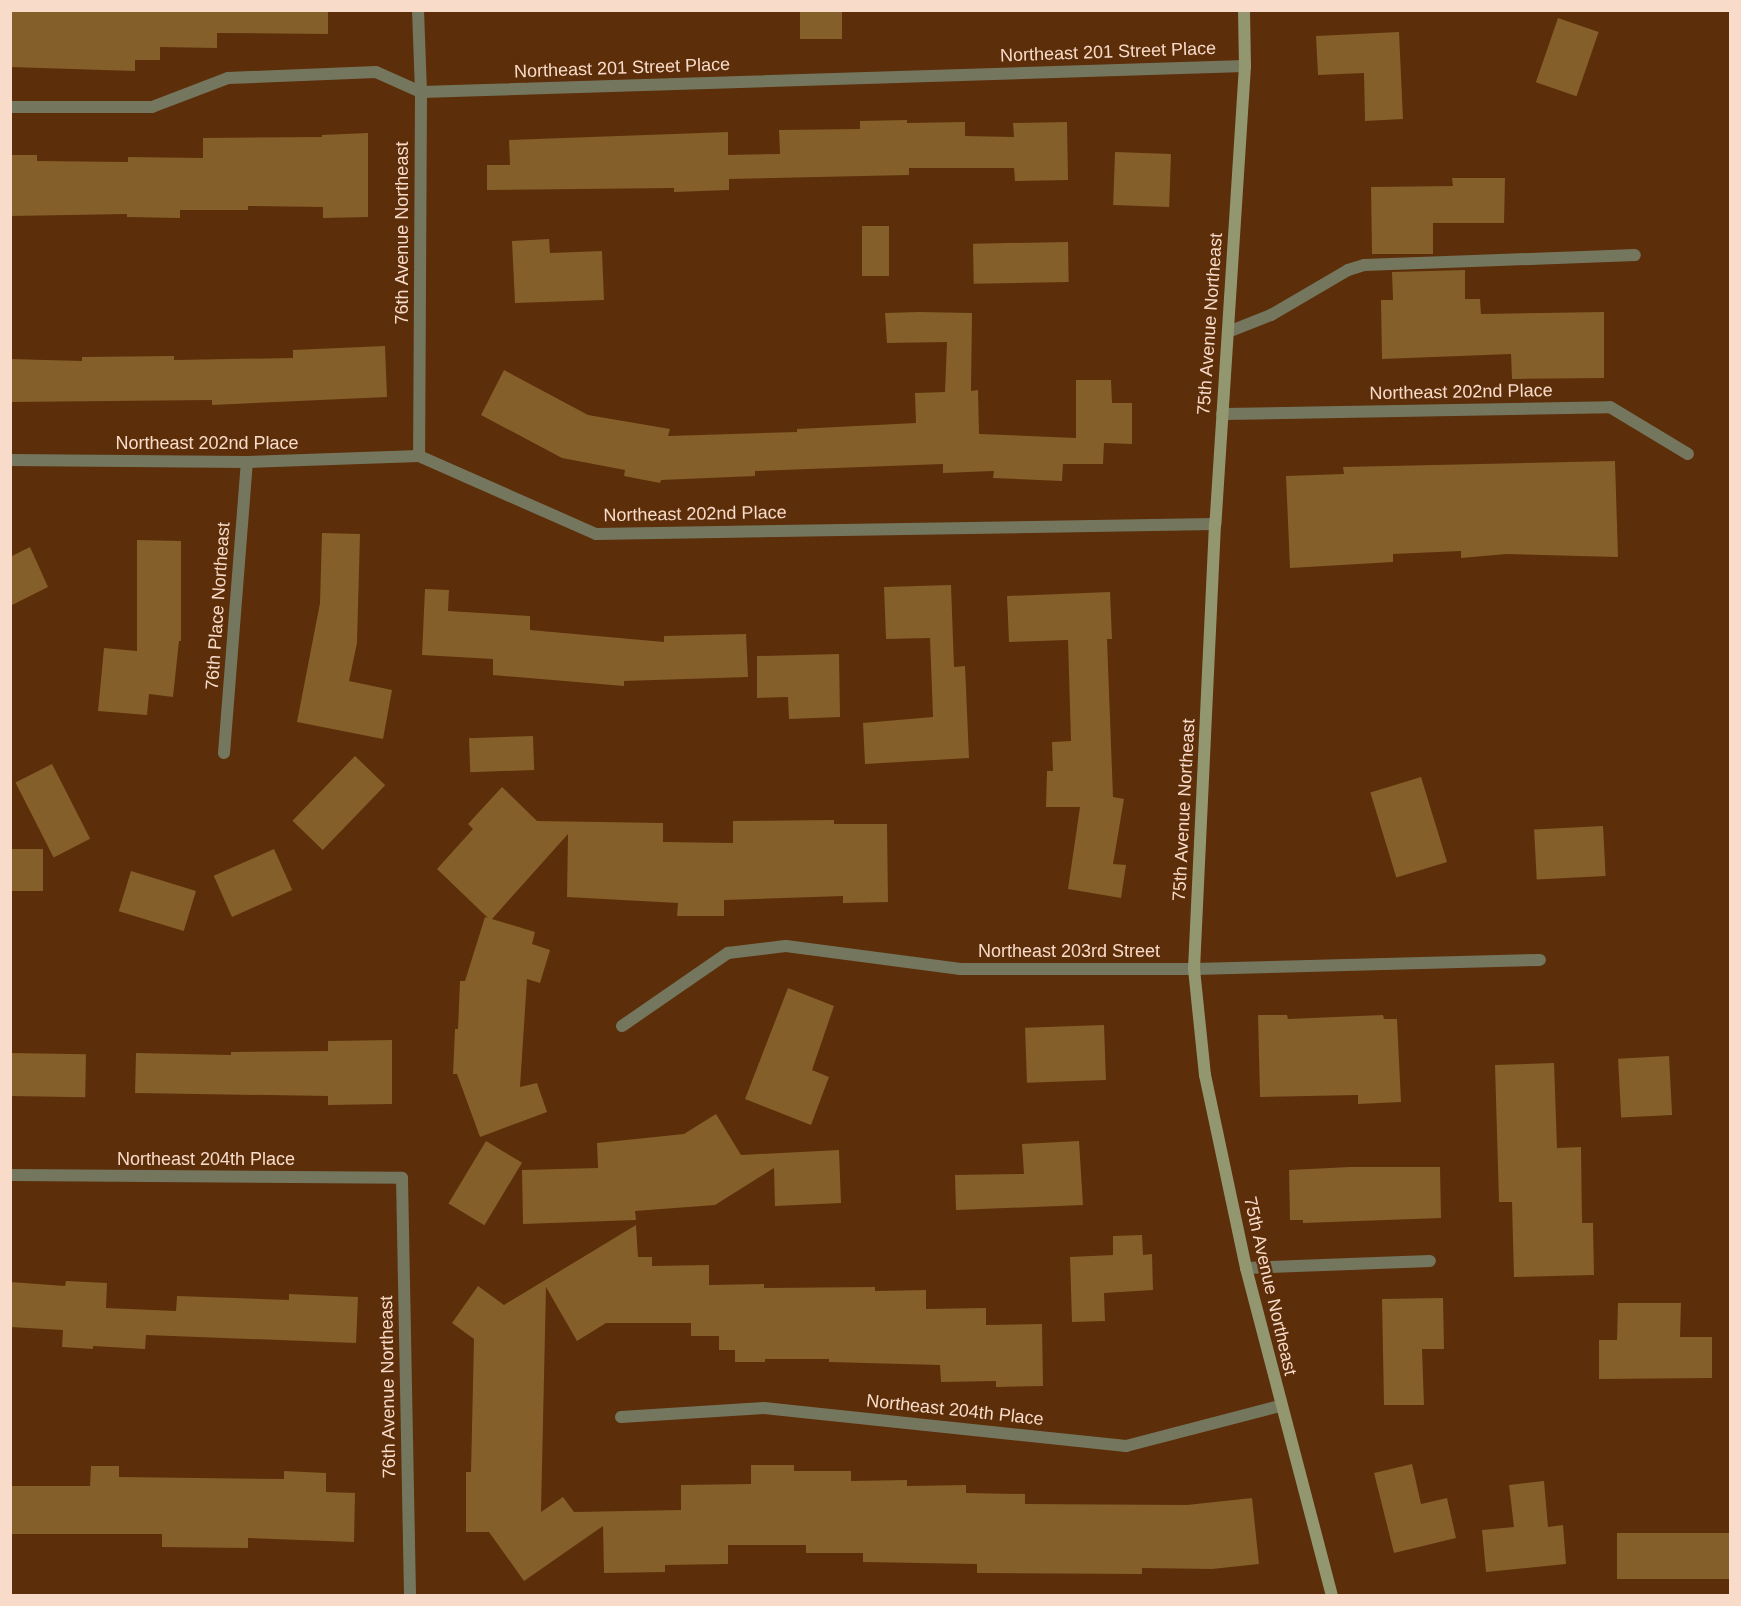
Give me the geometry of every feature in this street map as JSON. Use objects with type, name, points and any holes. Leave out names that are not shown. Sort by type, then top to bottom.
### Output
[{"type":"street","name":"76th Avenue Northeast","points":[[418,10],[421,92],[419,456]]},
{"type":"street","name":"75th Avenue Northeast","points":[[1244,10],[1245,66],[1215,524],[1194,969],[1205,1075],[1246,1268],[1280,1406],[1332,1596]]},
{"type":"street","name":"Northeast 201 Street Place","points":[[10,107],[152,107],[228,78],[376,72],[421,92],[1245,66]]},
{"type":"street","points":[[1228,332],[1271,315],[1348,270],[1364,265],[1635,255]]},
{"type":"street","name":"Northeast 202nd Place","points":[[1222,414],[1610,407],[1688,454]]},
{"type":"street","name":"Northeast 202nd Place","points":[[10,460],[247,462],[419,456],[596,534],[1215,524]]},
{"type":"street","name":"76th Place Northeast","points":[[224,753],[247,462]]},
{"type":"street","name":"Northeast 203rd Street","points":[[622,1026],[728,953],[786,946],[960,969],[1194,969],[1540,960]]},
{"type":"street","name":"Northeast 204th Place","points":[[10,1175],[402,1178]]},
{"type":"street","name":"76th Avenue Northeast","points":[[402,1178],[410,1596]]},
{"type":"street","points":[[1246,1268],[1430,1261]]},
{"type":"street","name":"Northeast 204th Place","points":[[621,1417],[764,1407],[1126,1446],[1280,1406]]},
{"type":"building","points":[[10,10],[328,10],[328,34],[217,33],[217,48],[160,47],[160,60],[135,60],[135,71],[10,67]]},
{"type":"building","points":[[800,10],[842,10],[842,39],[800,39]]},
{"type":"building","points":[[1558,18],[1599,32],[1577,96],[1536,82]]},
{"type":"building","points":[[1399,32],[1403,119],[1365,121],[1364,73],[1318,75],[1316,36]]},
{"type":"building","points":[[907,120],[907,123],[965,122],[965,136],[1014,137],[1013,123],[1067,122],[1068,180],[1015,181],[1014,168],[909,168],[909,175],[729,179],[729,190],[674,192],[674,188],[487,190],[487,165],[510,165],[509,140],[728,132],[728,155],[780,154],[779,130],[860,129],[860,121]]},
{"type":"building","points":[[368,133],[368,217],[323,218],[323,207],[248,206],[248,210],[180,210],[180,218],[127,217],[127,214],[10,216],[10,155],[37,155],[37,161],[128,162],[128,157],[203,158],[203,138],[322,137],[322,135]]},
{"type":"building","points":[[1115,152],[1171,154],[1169,207],[1113,205]]},
{"type":"building","points":[[1452,178],[1505,178],[1504,223],[1433,223],[1433,254],[1372,254],[1371,187],[1453,186]]},
{"type":"building","points":[[862,226],[889,226],[889,276],[862,276]]},
{"type":"building","points":[[549,239],[550,253],[602,251],[604,300],[515,303],[512,241]]},
{"type":"building","points":[[1068,242],[1069,282],[974,284],[973,244]]},
{"type":"building","points":[[1465,270],[1465,299],[1480,299],[1481,314],[1604,312],[1604,378],[1512,379],[1511,354],[1382,359],[1381,300],[1393,300],[1392,272]]},
{"type":"building","points":[[885,313],[972,313],[971,391],[978,390],[979,434],[1076,438],[1076,380],[1111,380],[1112,403],[1132,403],[1132,444],[1104,443],[1103,464],[1063,464],[1062,481],[993,478],[994,471],[943,473],[943,464],[755,471],[755,476],[661,480],[660,483],[624,476],[625,470],[562,458],[481,415],[504,370],[588,415],[670,429],[668,436],[797,432],[797,429],[916,423],[915,393],[945,392],[947,342],[887,343]]},
{"type":"building","points":[[385,346],[387,397],[212,405],[212,400],[10,402],[10,359],[82,361],[82,357],[174,356],[174,360],[293,358],[293,350]]},
{"type":"building","points":[[1615,461],[1618,557],[1506,554],[1461,558],[1461,551],[1393,554],[1393,562],[1290,568],[1286,476],[1344,474],[1343,467]]},
{"type":"building","points":[[322,533],[360,534],[357,643],[349,681],[392,690],[383,739],[297,722],[320,603]]},
{"type":"building","points":[[137,540],[181,541],[181,641],[179,641],[173,697],[149,694],[147,715],[98,711],[104,648],[137,651]]},
{"type":"building","points":[[30,547],[48,587],[10,606],[10,557]]},
{"type":"building","points":[[951,585],[954,667],[965,666],[969,758],[865,764],[863,723],[933,717],[930,638],[886,639],[884,587]]},
{"type":"building","points":[[425,589],[449,590],[448,611],[530,616],[530,630],[664,642],[664,636],[746,634],[748,677],[624,681],[624,686],[493,675],[493,659],[422,655]]},
{"type":"building","points":[[1110,592],[1112,639],[1107,639],[1113,797],[1124,799],[1113,864],[1126,865],[1121,898],[1068,889],[1080,807],[1046,807],[1047,771],[1053,771],[1052,742],[1071,741],[1068,640],[1009,642],[1007,596]]},
{"type":"building","points":[[839,654],[840,717],[789,719],[788,697],[757,698],[757,656]]},
{"type":"building","points":[[533,736],[534,770],[470,772],[469,738]]},
{"type":"building","points":[[355,756],[385,785],[323,850],[292,821]]},
{"type":"building","points":[[52,764],[90,839],[54,857],[15,783]]},
{"type":"building","points":[[1421,777],[1447,862],[1396,878],[1370,792]]},
{"type":"building","points":[[502,787],[537,821],[663,823],[663,842],[733,843],[733,821],[834,820],[834,824],[887,824],[888,902],[843,903],[843,896],[724,900],[724,916],[677,916],[678,903],[567,897],[568,834],[492,919],[535,932],[532,944],[550,950],[540,983],[527,979],[520,1087],[537,1083],[547,1112],[480,1137],[457,1074],[453,1074],[460,981],[465,981],[485,917],[488,918],[437,869],[473,829],[468,824]]},
{"type":"building","points":[[1603,826],[1606,876],[1537,880],[1534,830]]},
{"type":"building","points":[[10,849],[43,849],[43,891],[10,891]]},
{"type":"building","points":[[274,849],[292,890],[232,917],[214,876]]},
{"type":"building","points":[[131,871],[196,891],[184,931],[119,911]]},
{"type":"building","points":[[788,988],[834,1006],[812,1070],[829,1077],[811,1125],[745,1099]]},
{"type":"building","points":[[1258,1015],[1287,1015],[1288,1019],[1383,1015],[1384,1019],[1397,1019],[1401,1102],[1358,1104],[1358,1095],[1260,1097]]},
{"type":"building","points":[[1104,1025],[1106,1080],[1027,1083],[1025,1028]]},
{"type":"building","points":[[392,1040],[392,1104],[328,1105],[328,1096],[135,1093],[136,1053],[231,1055],[231,1052],[328,1051],[328,1041]]},
{"type":"building","points":[[10,1053],[86,1054],[85,1097],[10,1096]]},
{"type":"building","points":[[1669,1056],[1672,1115],[1621,1118],[1618,1059]]},
{"type":"building","points":[[1554,1063],[1557,1148],[1581,1147],[1582,1223],[1593,1223],[1594,1275],[1514,1277],[1512,1202],[1499,1202],[1495,1065]]},
{"type":"building","points":[[716,1114],[741,1155],[839,1150],[841,1203],[775,1206],[774,1168],[715,1205],[635,1211],[636,1220],[523,1224],[522,1170],[598,1168],[597,1143],[684,1134]]},
{"type":"building","points":[[486,1141],[522,1163],[484,1225],[448,1204]]},
{"type":"building","points":[[1079,1141],[1083,1205],[956,1210],[955,1175],[1024,1174],[1022,1144]]},
{"type":"building","points":[[1440,1167],[1441,1218],[1303,1223],[1303,1220],[1290,1220],[1289,1170]]},
{"type":"building","points":[[636,1225],[638,1257],[652,1257],[652,1266],[709,1265],[709,1285],[764,1284],[764,1288],[875,1287],[875,1291],[926,1290],[926,1309],[986,1308],[986,1325],[1042,1324],[1043,1386],[996,1387],[996,1381],[941,1382],[940,1365],[829,1362],[829,1359],[765,1359],[765,1362],[735,1362],[735,1350],[719,1350],[719,1336],[691,1336],[691,1323],[606,1323],[577,1341],[546,1287],[541,1512],[563,1497],[574,1512],[681,1510],[681,1485],[751,1484],[751,1465],[794,1465],[794,1471],[851,1471],[851,1481],[907,1480],[907,1486],[966,1485],[966,1493],[1025,1494],[1025,1504],[1187,1505],[1252,1498],[1259,1564],[1212,1569],[1142,1568],[1142,1574],[977,1573],[977,1564],[863,1562],[863,1553],[806,1553],[806,1545],[728,1545],[728,1564],[665,1565],[665,1572],[604,1573],[603,1526],[524,1581],[489,1532],[466,1532],[466,1472],[471,1472],[474,1339],[452,1323],[478,1286],[504,1305]]},
{"type":"building","points":[[1142,1235],[1143,1255],[1152,1254],[1153,1290],[1104,1293],[1105,1321],[1072,1322],[1070,1257],[1113,1255],[1113,1236]]},
{"type":"building","points":[[66,1281],[107,1283],[106,1308],[176,1311],[177,1296],[289,1300],[289,1294],[358,1297],[356,1343],[146,1335],[145,1349],[93,1346],[93,1349],[62,1347],[63,1330],[10,1327],[10,1282],[65,1286]]},
{"type":"building","points":[[1443,1298],[1444,1349],[1422,1349],[1424,1405],[1384,1405],[1382,1299]]},
{"type":"building","points":[[1618,1303],[1681,1303],[1680,1337],[1712,1337],[1712,1378],[1599,1379],[1599,1340],[1617,1340]]},
{"type":"building","points":[[1412,1464],[1421,1504],[1447,1498],[1456,1538],[1394,1553],[1374,1473]]},
{"type":"building","points":[[91,1466],[119,1466],[119,1477],[284,1479],[284,1471],[326,1473],[326,1492],[355,1493],[354,1542],[248,1538],[248,1548],[162,1547],[162,1534],[10,1534],[10,1486],[90,1486]]},
{"type":"building","points":[[1544,1481],[1548,1527],[1563,1525],[1566,1564],[1486,1572],[1482,1530],[1514,1527],[1509,1485]]},
{"type":"building","points":[[1617,1533],[1730,1533],[1730,1579],[1617,1579]]}]
